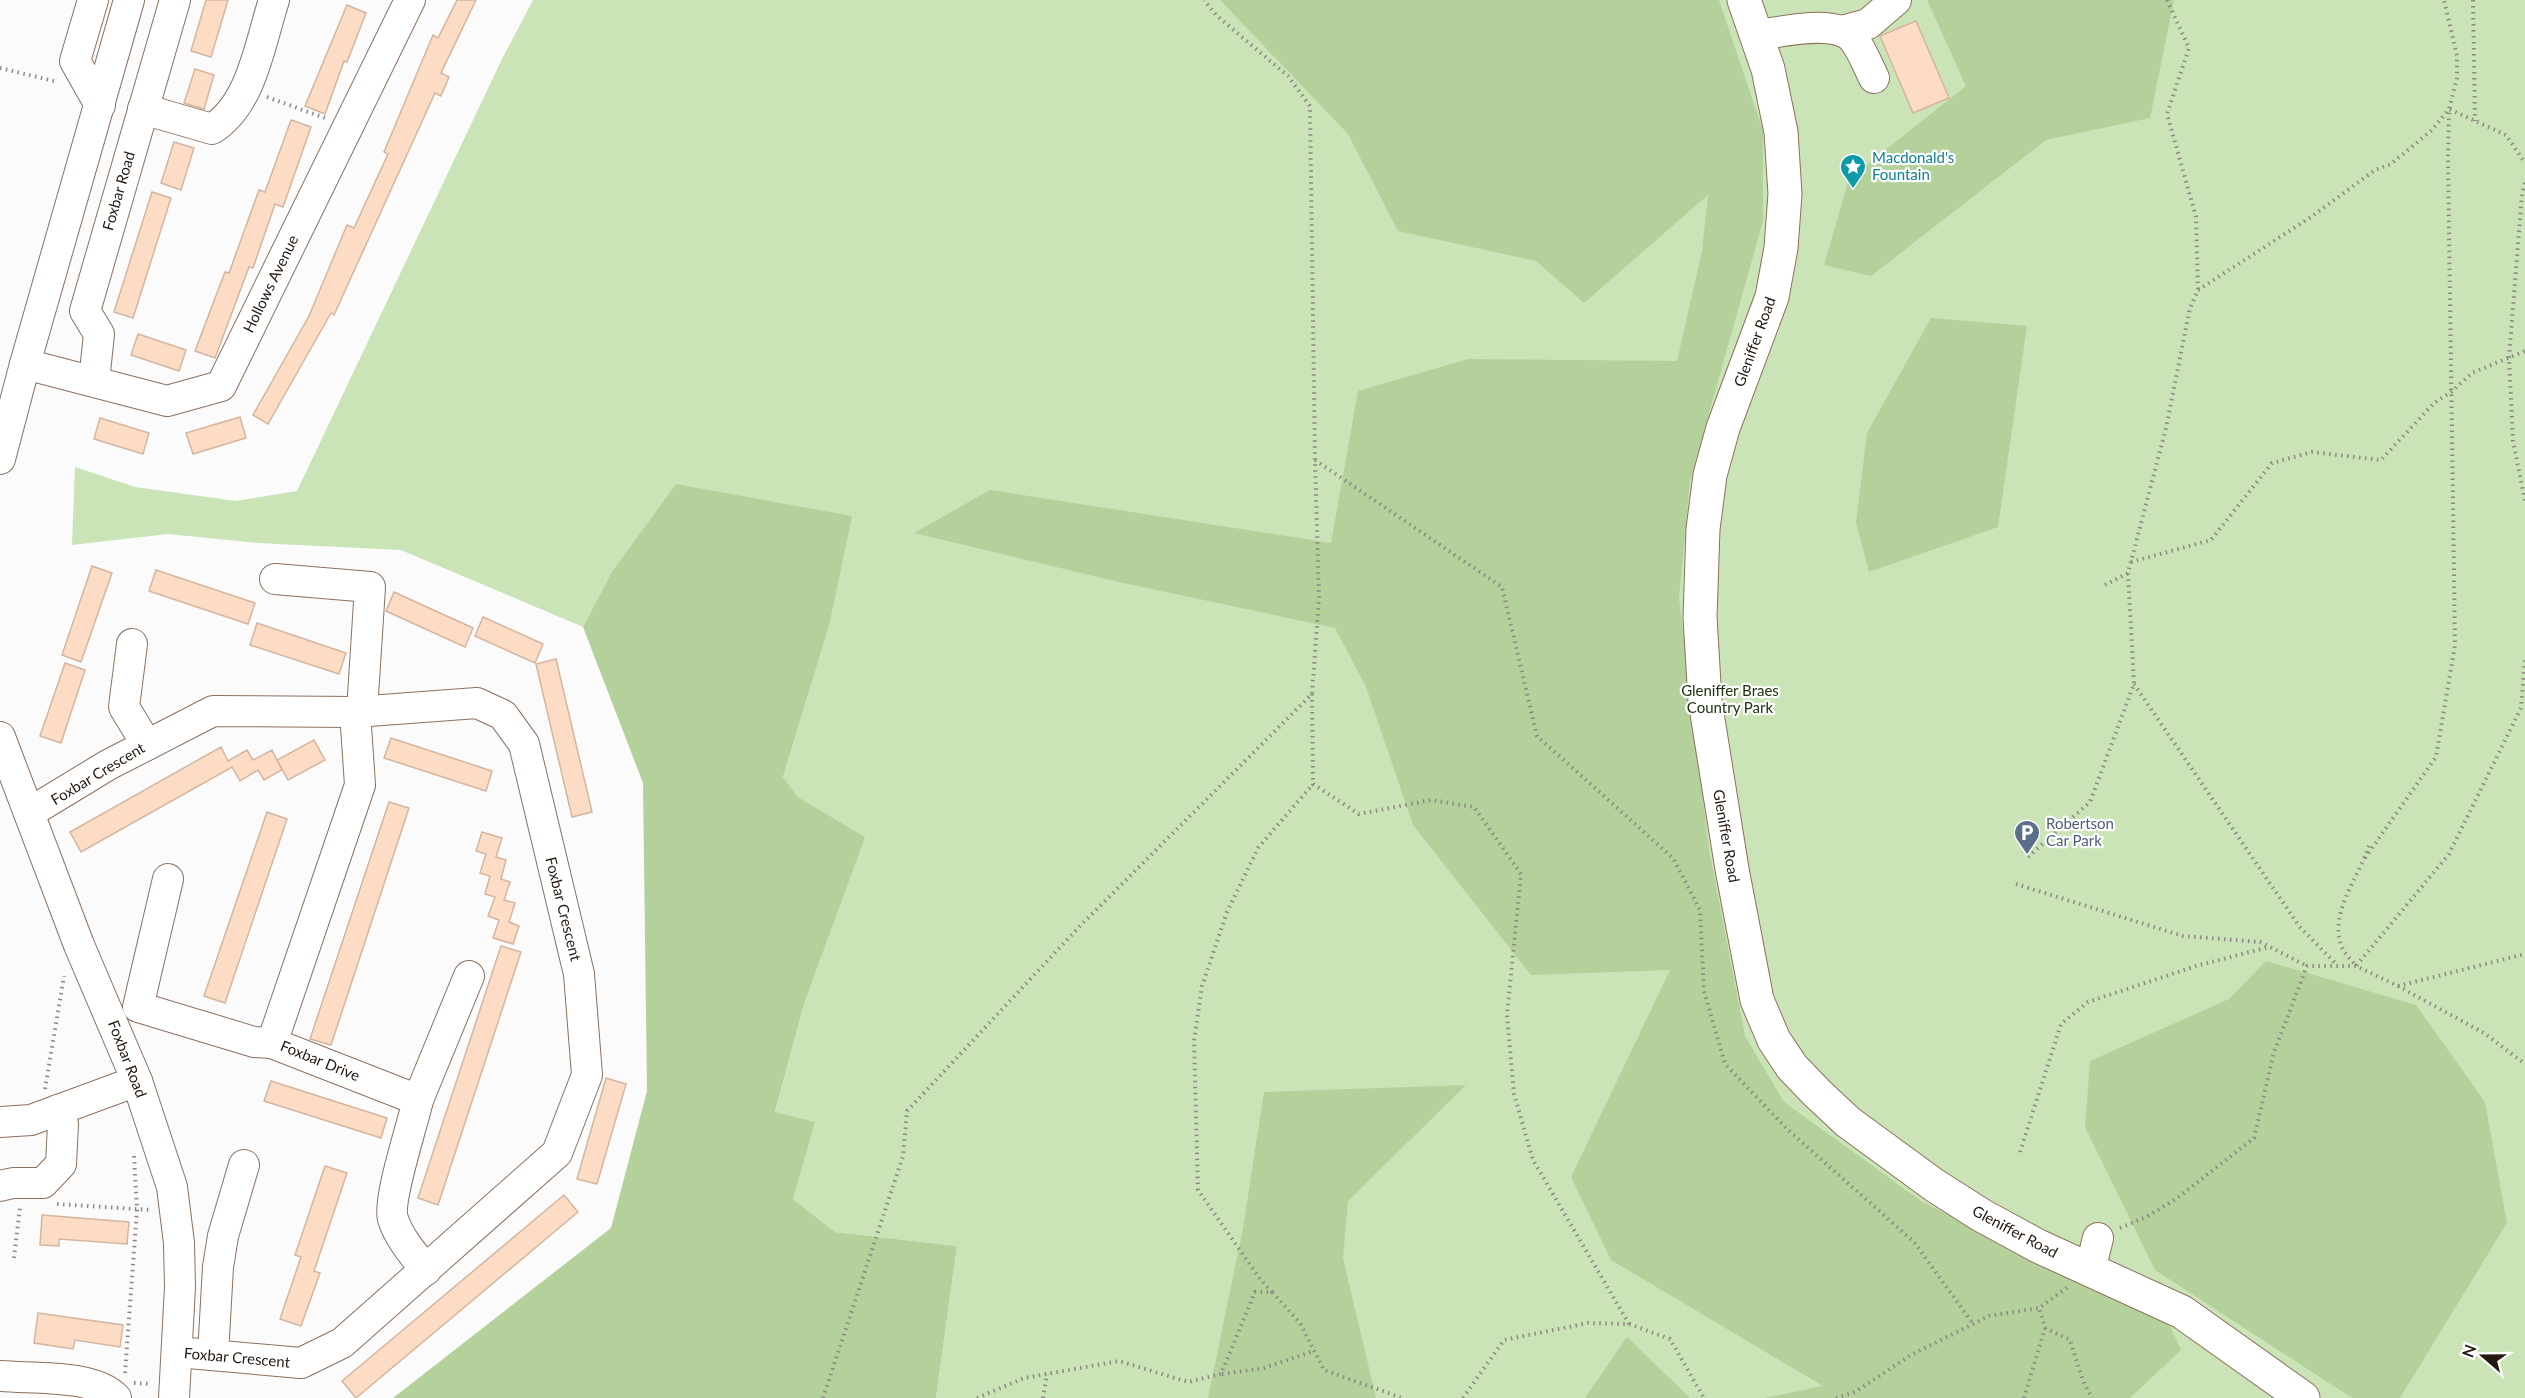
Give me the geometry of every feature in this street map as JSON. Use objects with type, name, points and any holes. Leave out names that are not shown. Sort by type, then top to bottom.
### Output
[{"type":"main road","name":"Gleniffer Road","points":[[1743,0],[1758,35],[1768,69],[1781,132],[1785,194],[1781,248],[1772,297],[1723,428],[1710,475],[1703,529],[1700,617],[1705,700],[1731,869],[1757,1000],[1774,1040],[1792,1067],[1848,1122],[1934,1185],[1981,1215],[2038,1246],[2182,1312],[2303,1398]]},
{"type":"street","points":[[93,0],[75,61],[100,105]]},
{"type":"street","points":[[0,459],[25,363],[129,0]]},
{"type":"street","name":"Foxbar Road","points":[[85,311],[175,0]]},
{"type":"street","points":[[143,109],[212,129],[224,121],[246,90],[274,0]]},
{"type":"street","name":"Hollows Avenue","points":[[25,363],[168,401],[221,386],[410,0]]},
{"type":"street","points":[[1842,31],[1868,24],[1896,0]]},
{"type":"street","points":[[1758,35],[1830,27],[1842,31],[1854,39],[1874,78]]},
{"type":"street","points":[[43,301],[85,311],[99,334],[94,381]]},
{"type":"street","name":"Foxbar Drive","points":[[275,579],[370,587],[359,712],[360,785],[272,1043],[418,1100]]},
{"type":"street","points":[[132,644],[124,707],[147,745]]},
{"type":"street","name":"Foxbar Crescent","points":[[29,813],[108,765],[213,711],[359,712],[477,703],[503,715],[524,744],[579,974],[586,1075],[557,1153],[342,1343],[300,1363],[177,1352]]},
{"type":"street","name":"Foxbar Road","points":[[0,736],[80,945],[137,1081],[172,1187],[176,1211],[180,1276],[174,1398]]},
{"type":"street","points":[[168,879],[138,1007],[254,1042],[272,1043]]},
{"type":"street","points":[[426,1270],[406,1244],[392,1217],[394,1198],[418,1100],[469,975]]},
{"type":"street","points":[[0,1122],[45,1115],[137,1081]]},
{"type":"street","points":[[7,1185],[43,1183],[61,1164],[63,1124],[45,1115]]},
{"type":"street","points":[[213,1355],[218,1267],[223,1236],[244,1165]]},
{"type":"street","points":[[2090,1270],[2098,1238]]},
{"type":"street","points":[[0,1376],[90,1383],[108,1390],[120,1390]]},
{"type":"path","points":[[1204,0],[1216,15],[1287,76],[1310,105],[1319,599],[1311,694],[1313,784],[1257,849],[1227,912],[1202,986],[1194,1041],[1198,1190],[1260,1279],[1300,1323],[1324,1370],[1402,1398]]},
{"type":"path","points":[[2028,857],[2090,802],[2133,684],[2128,573],[2166,428],[2190,308],[2198,290],[2196,217],[2168,114],[2189,48],[2167,0]]},
{"type":"path","points":[[2365,858],[2436,757],[2455,645],[2448,159],[2450,109],[2457,78],[2457,56],[2444,0]]},
{"type":"path","points":[[2473,0],[2475,121]]},
{"type":"path","points":[[0,68],[40,76]]},
{"type":"path","points":[[246,90],[348,126]]},
{"type":"path","points":[[2198,290],[2311,217],[2375,170],[2391,164],[2432,130],[2450,109]]},
{"type":"path","points":[[2450,109],[2506,135],[2525,163]]},
{"type":"path","points":[[2525,183],[2522,194],[2509,358],[2513,441],[2525,501]]},
{"type":"path","points":[[2131,562],[2211,540],[2272,463],[2312,452],[2381,460],[2434,403],[2451,392],[2472,373],[2525,351]]},
{"type":"path","points":[[1315,459],[1502,588],[1537,735],[1673,858],[1700,910],[1704,991],[1725,1064],[1786,1128],[1914,1242],[1973,1324]]},
{"type":"path","points":[[2105,585],[2128,573]]},
{"type":"path","points":[[2356,966],[2449,854],[2521,708],[2525,659]]},
{"type":"path","points":[[2133,684],[2299,926],[2337,966]]},
{"type":"path","points":[[823,1398],[903,1156],[907,1111],[1079,927],[1311,694]]},
{"type":"path","points":[[1313,784],[1359,814],[1431,800],[1474,807],[1521,874],[1507,1015],[1514,1094],[1533,1160],[1629,1324]]},
{"type":"path","points":[[2369,846],[2346,897],[2337,929],[2342,949],[2356,966],[2484,1033],[2525,1064]]},
{"type":"path","points":[[2016,884],[2183,936],[2260,942],[2307,966],[2356,966]]},
{"type":"path","points":[[45,1115],[46,1086],[67,955],[80,945]]},
{"type":"path","points":[[2020,1152],[2061,1024],[2088,1002],[2196,966],[2269,947]]},
{"type":"path","points":[[2398,986],[2525,954]]},
{"type":"path","points":[[2098,1238],[2146,1217],[2176,1198],[2254,1138],[2274,1052],[2307,966]]},
{"type":"path","points":[[120,1390],[137,1210],[132,1150]]},
{"type":"path","points":[[7,1185],[21,1201],[14,1258]]},
{"type":"path","points":[[56,1203],[176,1211]]},
{"type":"path","points":[[1836,1398],[1855,1392],[1911,1355],[1989,1316],[2039,1308],[2090,1270]]},
{"type":"path","points":[[1221,1374],[1255,1292],[1272,1292]]},
{"type":"path","points":[[2024,1398],[2045,1328],[2039,1308]]},
{"type":"path","points":[[1463,1398],[1504,1340],[1588,1323],[1629,1324],[1670,1339],[1704,1398]]},
{"type":"path","points":[[2045,1328],[2070,1340],[2083,1382],[2092,1398]]},
{"type":"path","points":[[977,1398],[1024,1378],[1119,1361],[1188,1382],[1221,1374],[1264,1368],[1314,1351]]},
{"type":"path","points":[[1043,1398],[1047,1374]]},
{"type":"green space","name":"Gleniffer Braes Country Park","points":[[533,0],[2525,0],[2525,1398],[936,1398],[957,1246],[835,1232],[793,1199],[814,1123],[775,1113],[804,1004],[864,837],[798,797],[783,777],[829,626],[612,573],[583,627],[401,550],[258,543],[168,534],[72,545],[75,467],[135,487],[236,501],[297,491],[502,59]]},
{"type":"green space","points":[[1220,0],[1719,0],[1763,131],[1763,221],[1690,481],[1679,598],[1709,849],[1745,1036],[1784,1102],[1921,1201],[2170,1326],[2181,1350],[2130,1398],[1764,1398],[1823,1386],[1611,1260],[1571,1177],[1670,970],[1531,975],[1413,825],[1366,687],[1335,628],[1119,582],[914,533],[990,490],[1331,543],[1358,391],[1468,359],[1677,361],[1702,251],[1708,195],[1584,303],[1536,261],[1398,231],[1348,134]]},
{"type":"green space","points":[[1927,0],[2174,0],[2150,118],[2046,140],[1871,276],[1824,265],[1849,179],[1966,86]]},
{"type":"green space","points":[[1931,318],[2027,326],[1998,527],[1869,572],[1856,522],[1867,433]]},
{"type":"green space","points":[[676,484],[852,516],[829,626],[783,777],[798,797],[865,837],[804,1004],[775,1112],[815,1122],[793,1199],[835,1232],[957,1246],[936,1398],[393,1398],[611,1228],[647,1091],[643,783],[583,627],[612,572]]},
{"type":"green space","points":[[2266,961],[2416,1005],[2485,1102],[2507,1223],[2400,1398],[2352,1398],[2155,1270],[2085,1127],[2090,1061],[2229,999]]},
{"type":"green space","points":[[1466,1085],[1348,1201],[1343,1258],[1376,1398],[1208,1398],[1243,1228],[1264,1092]]},
{"type":"green space","points":[[1627,1337],[1690,1398],[1585,1398]]},
{"type":"building","points":[[206,0],[228,0],[211,57],[191,51]]},
{"type":"building","points":[[457,0],[476,0],[441,73],[449,77],[441,96],[435,93],[334,315],[331,313],[268,424],[253,415],[309,316],[347,225],[354,228],[388,154],[384,152],[433,35],[438,38]]},
{"type":"building","points":[[347,5],[366,13],[347,62],[344,61],[325,114],[305,106]]},
{"type":"building","points":[[1916,21],[1949,98],[1913,113],[1880,36]]},
{"type":"building","points":[[195,69],[214,75],[204,109],[184,103]]},
{"type":"building","points":[[291,120],[311,127],[283,207],[275,204],[253,268],[249,267],[215,358],[195,351],[225,272],[229,273],[259,190],[265,192]]},
{"type":"building","points":[[174,142],[194,148],[181,190],[161,183]]},
{"type":"building","points":[[152,192],[171,198],[133,318],[114,312]]},
{"type":"building","points":[[138,334],[186,350],[179,371],[131,355]]},
{"type":"building","points":[[240,417],[246,438],[193,454],[186,433]]},
{"type":"building","points":[[100,418],[149,433],[143,454],[94,439]]},
{"type":"building","points":[[92,566],[112,573],[81,662],[62,655]]},
{"type":"building","points":[[156,570],[255,603],[248,624],[149,591]]},
{"type":"building","points":[[394,592],[473,628],[465,647],[386,611]]},
{"type":"building","points":[[483,617],[543,644],[535,663],[475,636]]},
{"type":"building","points":[[257,623],[346,653],[339,674],[250,645]]},
{"type":"building","points":[[556,659],[592,812],[572,817],[536,664]]},
{"type":"building","points":[[65,663],[85,670],[61,743],[40,736]]},
{"type":"building","points":[[391,738],[492,771],[486,791],[384,758]]},
{"type":"building","points":[[314,740],[325,760],[288,780],[277,760]]},
{"type":"building","points":[[221,747],[228,761],[247,750],[253,760],[272,750],[282,770],[264,780],[258,770],[240,781],[232,767],[81,852],[70,832]]},
{"type":"building","points":[[389,802],[409,808],[331,1045],[310,1039]]},
{"type":"building","points":[[267,812],[287,819],[225,1003],[204,996]]},
{"type":"building","points":[[482,832],[502,838],[496,857],[506,860],[501,879],[510,882],[504,900],[515,903],[509,922],[519,926],[513,944],[493,938],[499,920],[488,916],[495,897],[485,894],[490,876],[480,873],[486,854],[476,851]]},
{"type":"building","points":[[501,946],[521,952],[438,1205],[418,1198]]},
{"type":"building","points":[[606,1078],[626,1084],[597,1184],[577,1179]]},
{"type":"building","points":[[271,1081],[387,1118],[381,1138],[264,1101]]},
{"type":"building","points":[[325,1166],[347,1173],[314,1271],[320,1273],[301,1326],[280,1319],[301,1257],[295,1255]]},
{"type":"building","points":[[564,1195],[578,1212],[356,1398],[342,1381]]},
{"type":"building","points":[[42,1215],[129,1222],[127,1244],[59,1239],[59,1246],[40,1245]]},
{"type":"building","points":[[38,1313],[123,1325],[120,1347],[75,1340],[73,1349],[34,1343]]},
{"type":"place","name":"Macdonald's Fountain","points":[[1853,190]]},
{"type":"place","name":"Robertson Car Park","points":[[2027,856]]}]
